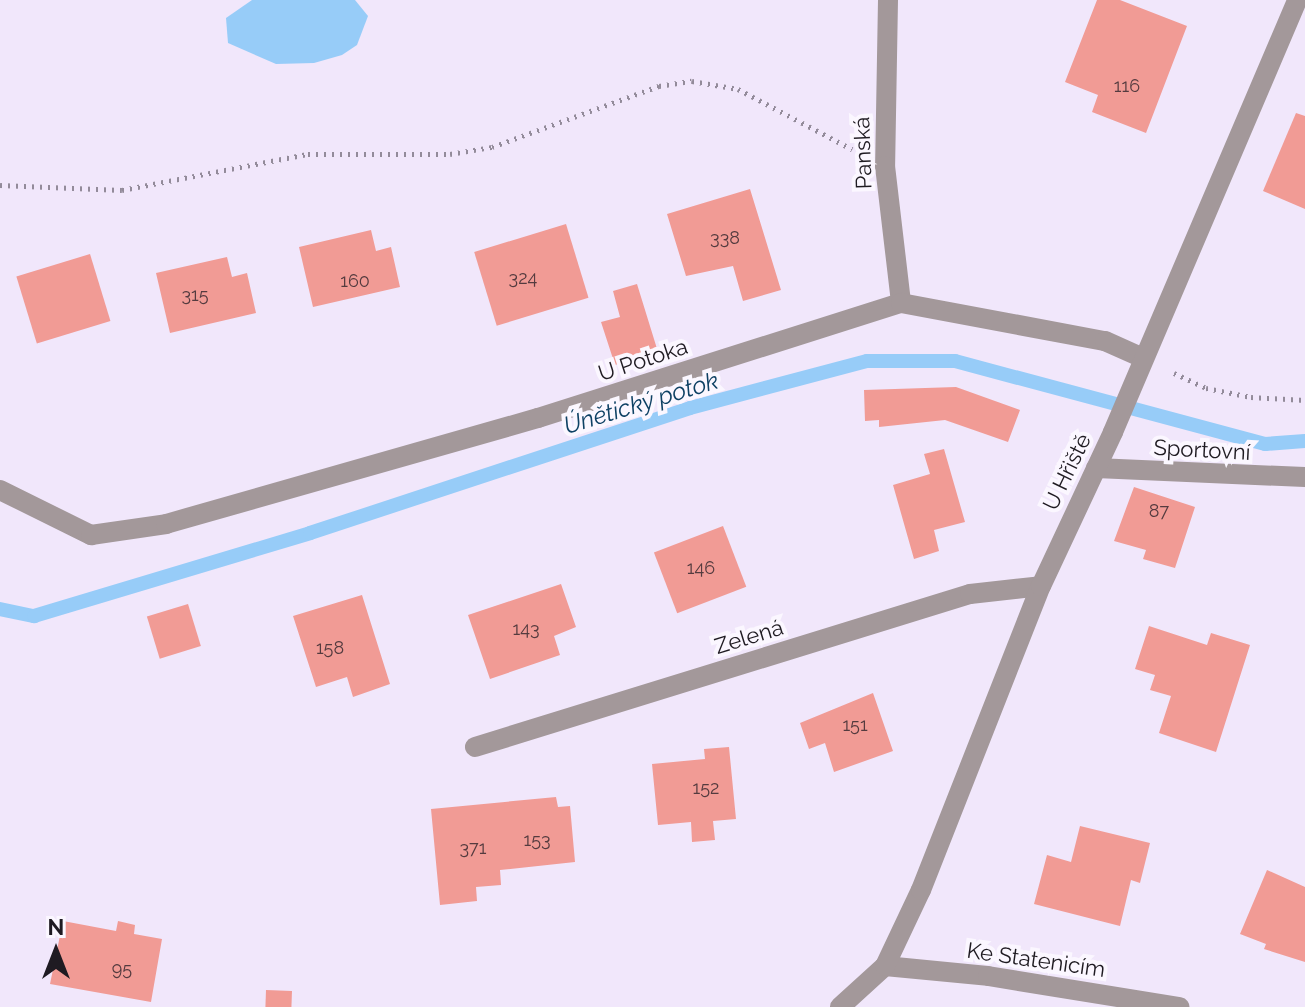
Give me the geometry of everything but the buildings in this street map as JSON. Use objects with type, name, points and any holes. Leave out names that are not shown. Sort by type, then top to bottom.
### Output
[{"type":"street","name":"Panská","points":[[888,0],[885,166],[901,303]]},
{"type":"street","name":"U Hřiště","points":[[885,966],[921,890],[1041,586],[1113,432],[1297,0]]},
{"type":"street","name":"U Potoka","points":[[0,490],[91,535],[166,524],[538,418],[901,303],[1105,341],[1143,358]]},
{"type":"street","name":"Sportovní","points":[[1096,468],[1305,477]]},
{"type":"street","name":"Zelená","points":[[475,747],[970,594],[1041,586]]},
{"type":"street","points":[[840,1007],[885,966]]},
{"type":"street","name":"Ke Statenicím","points":[[885,966],[988,976],[1180,1007]]},
{"type":"path","points":[[0,185],[122,190],[308,154],[450,154],[492,147],[659,86],[692,81],[738,89],[885,166]]},
{"type":"path","points":[[1143,358],[1206,388],[1251,397],[1305,400]]},
{"type":"water","points":[[252,0],[355,0],[368,16],[357,45],[342,55],[314,63],[276,64],[228,43],[226,18]]},
{"type":"waterway","name":"Únětický potok","points":[[0,609],[34,616],[310,533],[690,408],[867,361],[955,361],[1265,444],[1305,441]]}]
